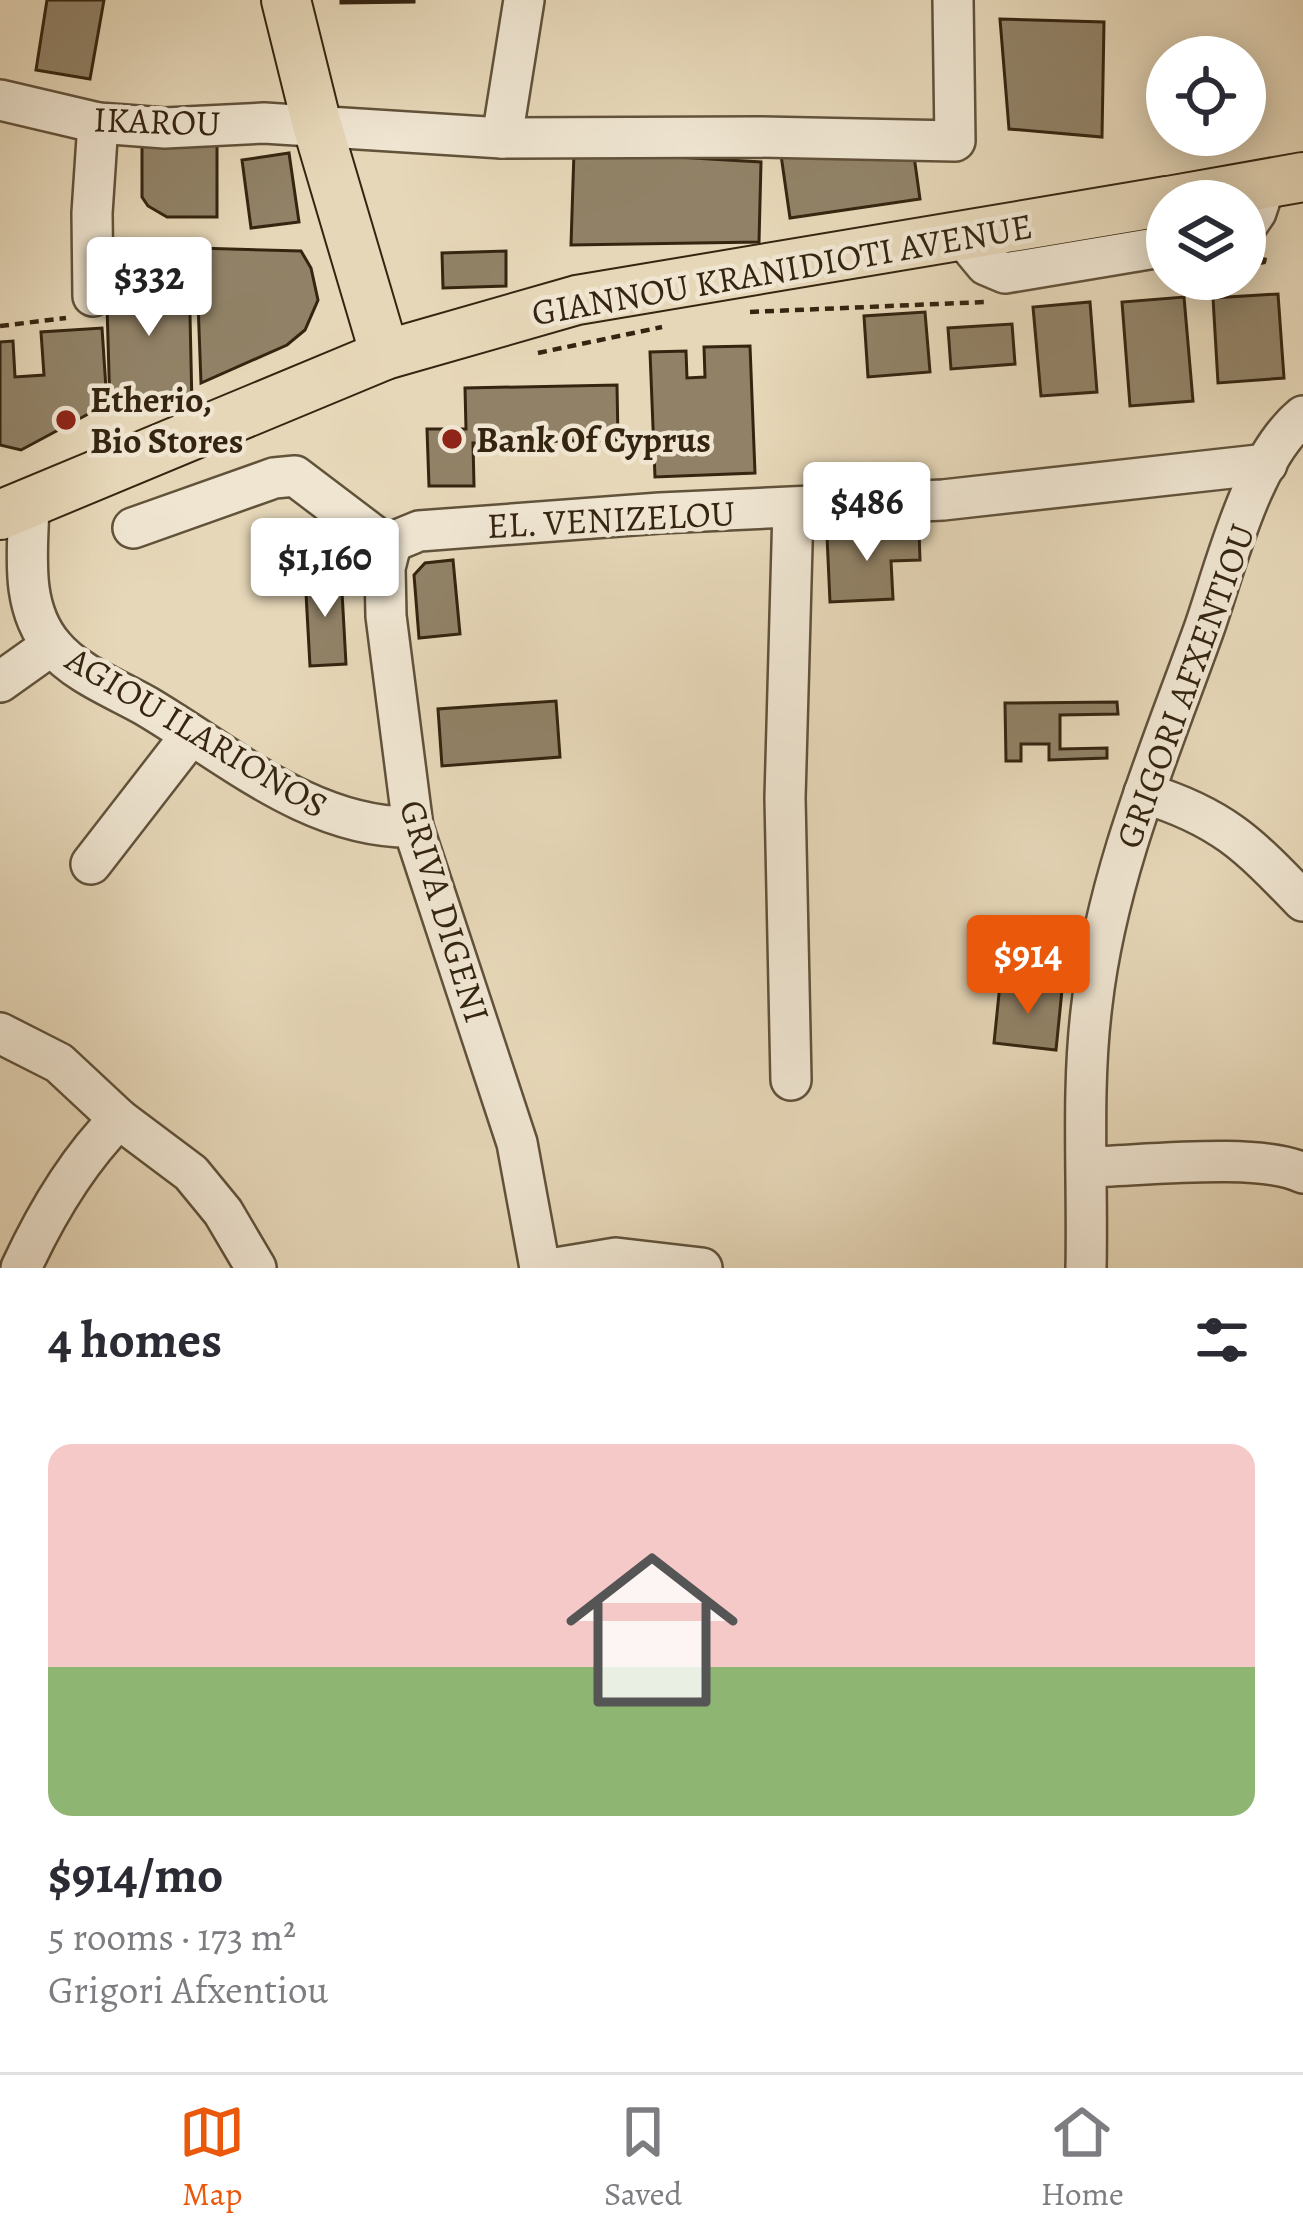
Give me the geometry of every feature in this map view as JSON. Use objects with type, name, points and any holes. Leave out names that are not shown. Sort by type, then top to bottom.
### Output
[{"type":"main road","points":[[286,0],[317,125],[385,355]]},
{"type":"main road","name":"GIANNOU KRANIDIOTI AVENUE","points":[[15,509],[385,355],[577,299],[1146,205]]},
{"type":"street","points":[[502,138],[524,0]]},
{"type":"street","name":"IKAROU","points":[[0,100],[98,123],[165,128],[264,123],[502,138],[955,141],[953,0]]},
{"type":"street","points":[[93,296],[98,123]]},
{"type":"street","points":[[962,236],[986,265],[1005,273],[1146,250]]},
{"type":"street","name":"GRIGORI AFXENTIOU","points":[[1086,1268],[1091,1009],[1100,949],[1144,793],[1267,464],[1303,416]]},
{"type":"street","name":"EL. VENIZELOU","points":[[390,548],[419,531],[660,513],[943,500],[1267,464]]},
{"type":"street","points":[[133,528],[274,478],[296,476],[390,548]]},
{"type":"street","name":"AGIOU ILARIONOS","points":[[15,509],[13,578],[52,645],[104,683],[324,811],[385,828],[413,827]]},
{"type":"street","points":[[791,1080],[784,798],[794,509]]},
{"type":"street","name":"GRIVA DIGENI","points":[[390,548],[385,568],[386,616],[413,827],[517,1143],[541,1268]]},
{"type":"street","name":"AGIOU ILARIONOS","points":[[0,682],[52,645]]},
{"type":"street","points":[[91,864],[191,735]]},
{"type":"street","points":[[1144,793],[1185,805],[1226,827],[1303,901]]},
{"type":"street","points":[[0,1033],[59,1063],[119,1119],[191,1173],[223,1213],[256,1268]]},
{"type":"street","points":[[21,1268],[92,1146],[119,1119]]},
{"type":"street","points":[[1088,1167],[1243,1163],[1303,1173]]},
{"type":"street","points":[[556,1268],[616,1258],[702,1268]]},
{"type":"path","points":[[0,326],[77,317],[93,296]]},
{"type":"path","points":[[733,312],[1003,301]]},
{"type":"path","points":[[522,357],[668,326]]},
{"type":"building","points":[[47,0],[104,0],[90,79],[36,70]]},
{"type":"building","points":[[414,0],[414,2],[341,3]]},
{"type":"building","points":[[1000,19],[1104,22],[1102,137],[1009,129]]},
{"type":"building","points":[[142,144],[217,144],[217,217],[167,217],[148,206],[142,197]]},
{"type":"building","points":[[574,151],[761,162],[759,242],[571,245]]},
{"type":"building","points":[[289,153],[299,222],[251,228],[242,160]]},
{"type":"building","points":[[781,155],[914,156],[920,199],[790,218]]},
{"type":"building","points":[[196,248],[301,251],[311,268],[318,300],[305,330],[287,345],[201,383]]},
{"type":"building","points":[[506,251],[506,286],[443,288],[442,253]]},
{"type":"building","points":[[189,270],[192,406],[110,408],[106,272]]},
{"type":"building","points":[[1278,294],[1284,378],[1218,383],[1213,300],[1266,300],[1266,295]]},
{"type":"building","points":[[1184,300],[1193,401],[1130,406],[1122,302]]},
{"type":"building","points":[[1090,302],[1097,392],[1041,396],[1033,307]]},
{"type":"building","points":[[925,312],[930,372],[868,377],[864,316]]},
{"type":"building","points":[[1012,324],[1015,364],[951,369],[948,328]]},
{"type":"building","points":[[102,328],[107,404],[21,450],[0,445],[0,342],[13,341],[15,377],[44,375],[41,332]]},
{"type":"building","points":[[750,346],[755,473],[655,477],[650,352],[686,351],[687,378],[705,377],[704,347]]},
{"type":"building","points":[[617,385],[618,440],[473,443],[474,486],[429,486],[427,429],[466,429],[465,388]]},
{"type":"building","points":[[919,532],[920,560],[891,561],[893,599],[830,602],[827,536]]},
{"type":"building","points":[[453,560],[460,634],[419,638],[414,575],[425,563]]},
{"type":"building","points":[[341,574],[346,664],[310,666],[305,575]]},
{"type":"building","points":[[556,701],[560,757],[442,766],[438,709]]},
{"type":"building","points":[[1117,702],[1118,714],[1060,715],[1060,749],[1107,748],[1107,758],[1049,760],[1049,744],[1021,744],[1021,761],[1006,761],[1005,703]]},
{"type":"building","points":[[1000,984],[1062,990],[1056,1050],[994,1043]]},
{"type":"place","name":"Etherio, Bio Stores","points":[[66,420]]},
{"type":"place","name":"Bank Of Cyprus","points":[[452,439]]}]
